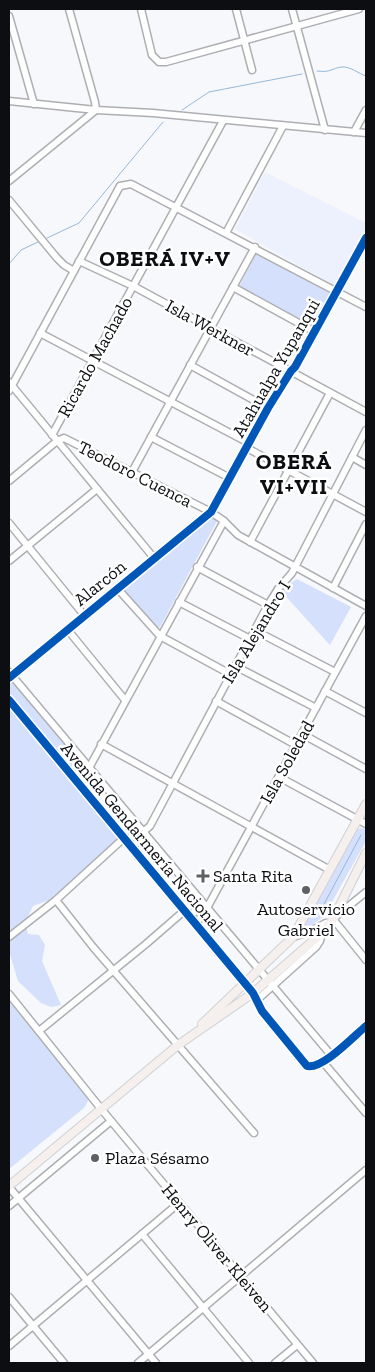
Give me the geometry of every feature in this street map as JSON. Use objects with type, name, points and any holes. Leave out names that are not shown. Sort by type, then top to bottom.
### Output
[{"type":"main road","points":[[9,1186],[188,1037],[293,937],[366,804]]},
{"type":"main road","points":[[188,1037],[255,997],[322,933],[333,919],[366,853]]},
{"type":"street","points":[[69,9],[96,110]]},
{"type":"street","points":[[142,9],[152,55],[159,62],[166,62],[359,9]]},
{"type":"street","points":[[236,9],[252,70]]},
{"type":"street","points":[[292,9],[325,130]]},
{"type":"street","points":[[9,16],[34,104]]},
{"type":"street","points":[[9,101],[366,133]]},
{"type":"street","points":[[9,181],[96,110]]},
{"type":"street","points":[[354,132],[366,110]]},
{"type":"street","name":"Ricardo Machado","points":[[52,435],[177,207],[222,120]]},
{"type":"street","points":[[226,233],[284,126]]},
{"type":"street","points":[[154,558],[10,387],[120,186],[131,184],[255,247],[366,307]]},
{"type":"street","points":[[9,200],[57,258],[74,271]]},
{"type":"street","name":"Atahualpa Yupanqui","points":[[211,512],[268,408],[315,332],[366,238]]},
{"type":"street","points":[[132,472],[255,247]]},
{"type":"street","name":"Isla Werkner","points":[[79,261],[133,286],[211,327],[366,412]]},
{"type":"street","points":[[233,287],[315,332]]},
{"type":"street","points":[[40,333],[171,401],[288,470],[366,512]]},
{"type":"street","points":[[190,365],[268,408]]},
{"type":"street","points":[[250,542],[330,393]]},
{"type":"street","name":"Isla Alejandro I","points":[[143,832],[150,826],[254,630],[295,566],[366,430]]},
{"type":"street","points":[[151,436],[230,478]]},
{"type":"street","name":"Teodoro Cuenca","points":[[57,441],[64,438],[211,512],[224,521],[238,535],[366,606]]},
{"type":"street","name":"Ricardo Machado","points":[[9,480],[57,441]]},
{"type":"street","points":[[352,457],[366,464]]},
{"type":"street","points":[[9,561],[97,489]]},
{"type":"street","name":"Alarcón","points":[[10,675],[211,512]]},
{"type":"street","points":[[78,783],[89,768],[197,567],[224,521]]},
{"type":"street","points":[[9,523],[29,545],[84,615]]},
{"type":"street","points":[[333,588],[366,524]]},
{"type":"street","points":[[197,567],[268,606]]},
{"type":"street","points":[[118,588],[160,636],[230,674]]},
{"type":"street","points":[[178,602],[250,639]]},
{"type":"street","name":"Isla Soledad","points":[[207,908],[366,616]]},
{"type":"street","points":[[67,629],[125,700]]},
{"type":"street","points":[[254,630],[335,672]]},
{"type":"street","points":[[235,666],[316,708]]},
{"type":"street","name":"Avenida Gendarmería Nacional","points":[[10,675],[332,1055]]},
{"type":"street","points":[[325,691],[366,713]]},
{"type":"street","name":"Avenida Gendarmería Nacional","points":[[9,700],[244,982],[262,1011],[307,1066],[314,1067],[323,1062]]},
{"type":"street","points":[[216,701],[296,745]]},
{"type":"street","points":[[302,734],[366,769]]},
{"type":"street","points":[[101,744],[330,870]]},
{"type":"street","points":[[73,776],[89,768]]},
{"type":"street","points":[[279,777],[366,824]]},
{"type":"street","points":[[9,938],[125,840],[143,832]]},
{"type":"street","points":[[132,847],[143,832]]},
{"type":"street","points":[[293,937],[300,936],[333,919],[366,892]]},
{"type":"street","points":[[58,897],[113,970],[254,1133]]},
{"type":"street","points":[[39,1030],[113,970],[187,914],[207,908]]},
{"type":"street","points":[[194,923],[207,908]]},
{"type":"street","points":[[333,919],[366,960]]},
{"type":"street","points":[[322,933],[324,924]]},
{"type":"street","name":"Henry Oliver Kleiven","points":[[9,994],[111,1121],[313,1363]]},
{"type":"street","points":[[366,1026],[323,1062],[366,1113]]},
{"type":"street","points":[[9,1206],[111,1121]]},
{"type":"street","points":[[138,1363],[366,1170]]},
{"type":"street","points":[[9,1186],[156,1363]]},
{"type":"street","points":[[9,1346],[179,1203]]},
{"type":"street","points":[[142,1234],[249,1363]]},
{"type":"street","points":[[9,1297],[64,1363]]},
{"type":"street","points":[[275,1363],[297,1345]]},
{"type":"shaded area","points":[[265,172],[366,223],[366,229],[335,286],[235,229]]},
{"type":"shaded area","points":[[256,254],[332,294],[314,327],[239,287]]},
{"type":"shaded area","points":[[209,516],[217,521],[160,627],[154,629],[121,589]]},
{"type":"shaded area","points":[[297,579],[351,607],[330,645],[280,590]]},
{"type":"shaded area","points":[[10,682],[13,683],[78,761],[78,766],[74,769],[70,766],[9,694]]},
{"type":"shaded area","points":[[9,704],[124,836],[49,900],[33,906],[25,923],[28,934],[39,935],[45,945],[42,961],[61,1005],[51,1007],[41,1003],[18,981],[9,951]]},
{"type":"shaded area","points":[[360,828],[366,829],[366,841],[324,916],[307,929],[303,927],[312,914],[313,908],[356,831]]},
{"type":"shaded area","points":[[9,1001],[89,1099],[84,1108],[9,1169]]},
{"type":"waterway","points":[[317,71],[329,71],[345,67],[366,76]]},
{"type":"waterway","points":[[182,110],[209,92],[302,74]]},
{"type":"waterway","points":[[47,238],[79,223],[163,122]]},
{"type":"waterway","points":[[9,264],[21,250],[38,242]]},
{"type":"waterway","points":[[323,906],[361,835]]},
{"type":"cycle path","points":[[9,678],[211,512],[268,408],[295,367],[366,238]]},
{"type":"cycle path","points":[[9,700],[253,993],[262,1011],[307,1066],[313,1066],[329,1058],[366,1026]]},
{"type":"place","name":"Santa Rita","points":[[203,876]]},
{"type":"place","name":"Autoservicio Gabriel","points":[[306,890]]},
{"type":"place","name":"Plaza Sésamo","points":[[95,1158]]},
{"type":"district","name":"OBERÁ IV+V","points":[[165,258]]},
{"type":"district","name":"OBERÁ VI+VII","points":[[294,474]]}]
